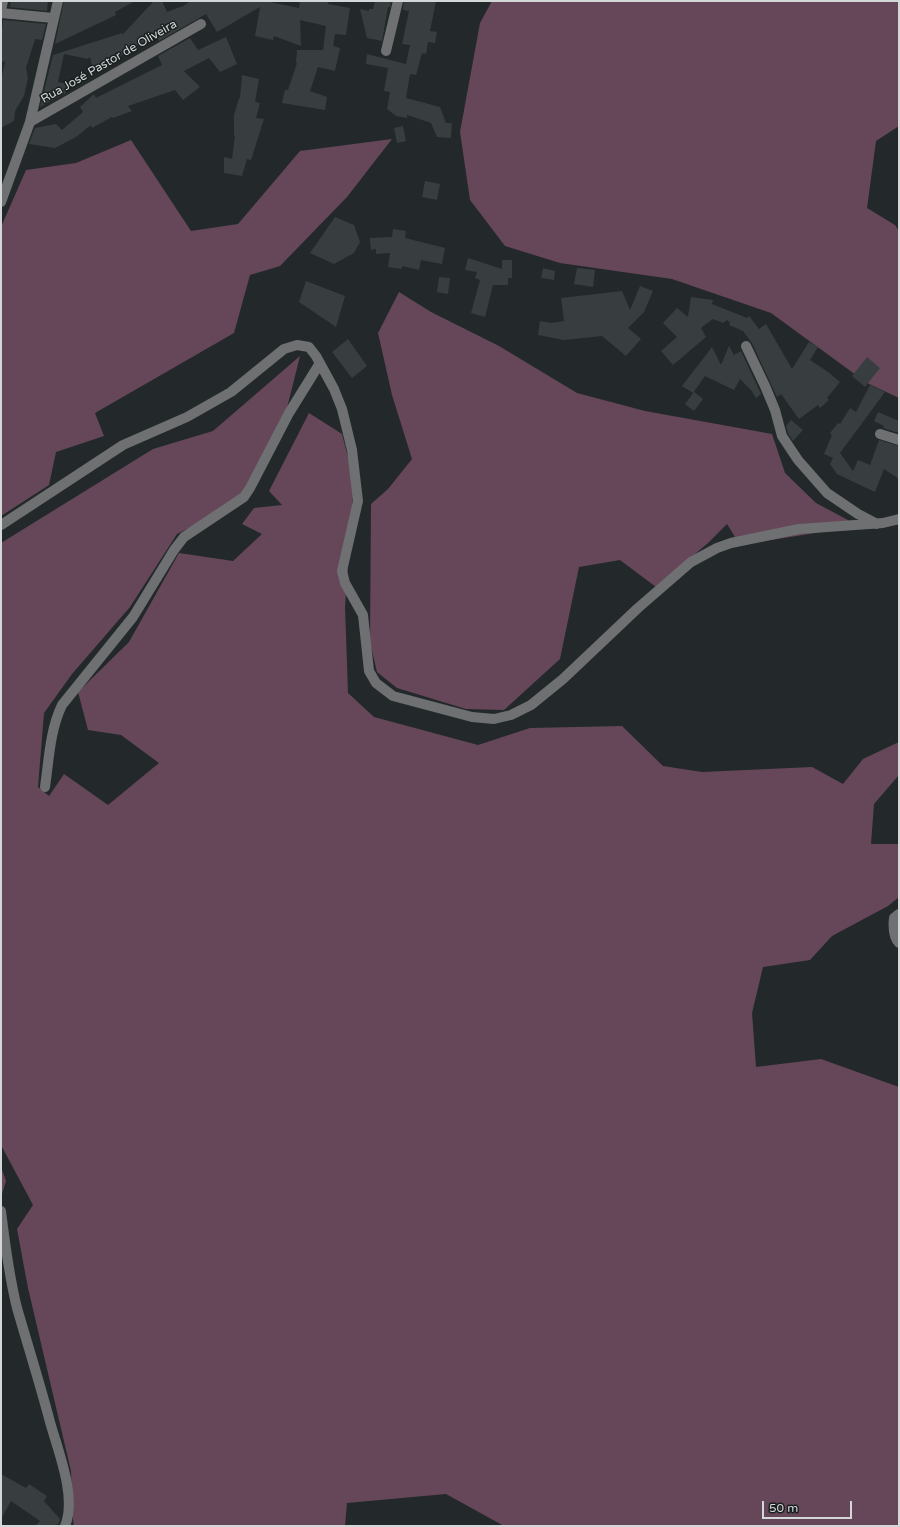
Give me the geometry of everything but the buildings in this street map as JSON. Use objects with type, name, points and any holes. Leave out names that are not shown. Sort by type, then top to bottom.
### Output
[{"type":"street","points":[[1,10],[3,1]]},
{"type":"street","points":[[1,202],[30,122],[58,1]]},
{"type":"street","points":[[386,51],[398,1]]},
{"type":"street","points":[[1,13],[53,18]]},
{"type":"street","name":"Rua José Pastor de Oliveira","points":[[30,122],[201,24]]},
{"type":"street","points":[[1,525],[123,445],[187,417],[231,392],[284,349],[297,344],[309,347],[314,352],[334,389],[342,409],[352,450],[358,501],[343,563],[343,578],[363,615],[369,671],[376,683],[393,696],[472,717],[494,718],[511,715],[531,705],[545,694],[638,608],[691,562],[704,554],[731,543],[799,529],[877,524],[899,519]]},
{"type":"street","points":[[746,346],[775,410],[782,436],[798,460],[827,492],[858,514],[877,524]]},
{"type":"street","points":[[45,787],[52,730],[62,705],[133,617],[174,550],[184,537],[244,497],[289,412],[320,363]]},
{"type":"street","points":[[880,434],[899,440]]},
{"type":"street","points":[[899,914],[894,918],[894,935],[899,943]]},
{"type":"street","points":[[1,1211],[10,1274],[17,1307],[64,1470],[68,1504],[68,1519],[65,1526]]},
{"type":"shaded area","points":[[492,1],[899,1],[899,126],[876,141],[867,208],[895,225],[899,231],[899,398],[867,383],[771,313],[672,279],[560,263],[505,246],[470,200],[460,132],[480,23]]},
{"type":"shaded area","points":[[392,139],[347,197],[280,266],[250,275],[234,333],[95,413],[104,436],[56,452],[49,485],[1,516],[1,227],[26,170],[76,163],[131,140],[191,231],[238,224],[300,151]]},
{"type":"shaded area","points":[[399,292],[431,312],[499,346],[577,393],[645,411],[772,434],[785,473],[816,503],[859,526],[740,545],[727,524],[708,543],[656,587],[620,560],[579,567],[560,659],[504,710],[466,709],[397,688],[377,672],[370,642],[371,504],[388,489],[412,459],[392,395],[378,333]]},
{"type":"shaded area","points":[[300,356],[287,408],[245,499],[177,534],[130,607],[72,674],[44,713],[38,787],[49,796],[64,774],[108,805],[159,763],[121,735],[88,730],[78,692],[129,642],[179,553],[233,561],[262,534],[242,524],[254,508],[282,505],[269,491],[309,413],[342,434],[354,481],[345,607],[348,693],[374,717],[478,745],[530,728],[622,726],[663,766],[702,772],[812,767],[843,784],[863,759],[899,742],[899,775],[874,804],[871,844],[899,844],[899,897],[888,906],[832,936],[810,960],[763,967],[752,1013],[756,1067],[821,1059],[899,1087],[899,1526],[504,1526],[446,1494],[347,1503],[345,1526],[74,1526],[71,1471],[28,1288],[17,1229],[33,1205],[1,1145],[1,543],[153,449],[213,431]]},
{"type":"shaded area","points":[[1,1167],[6,1181],[1,1197]]}]
